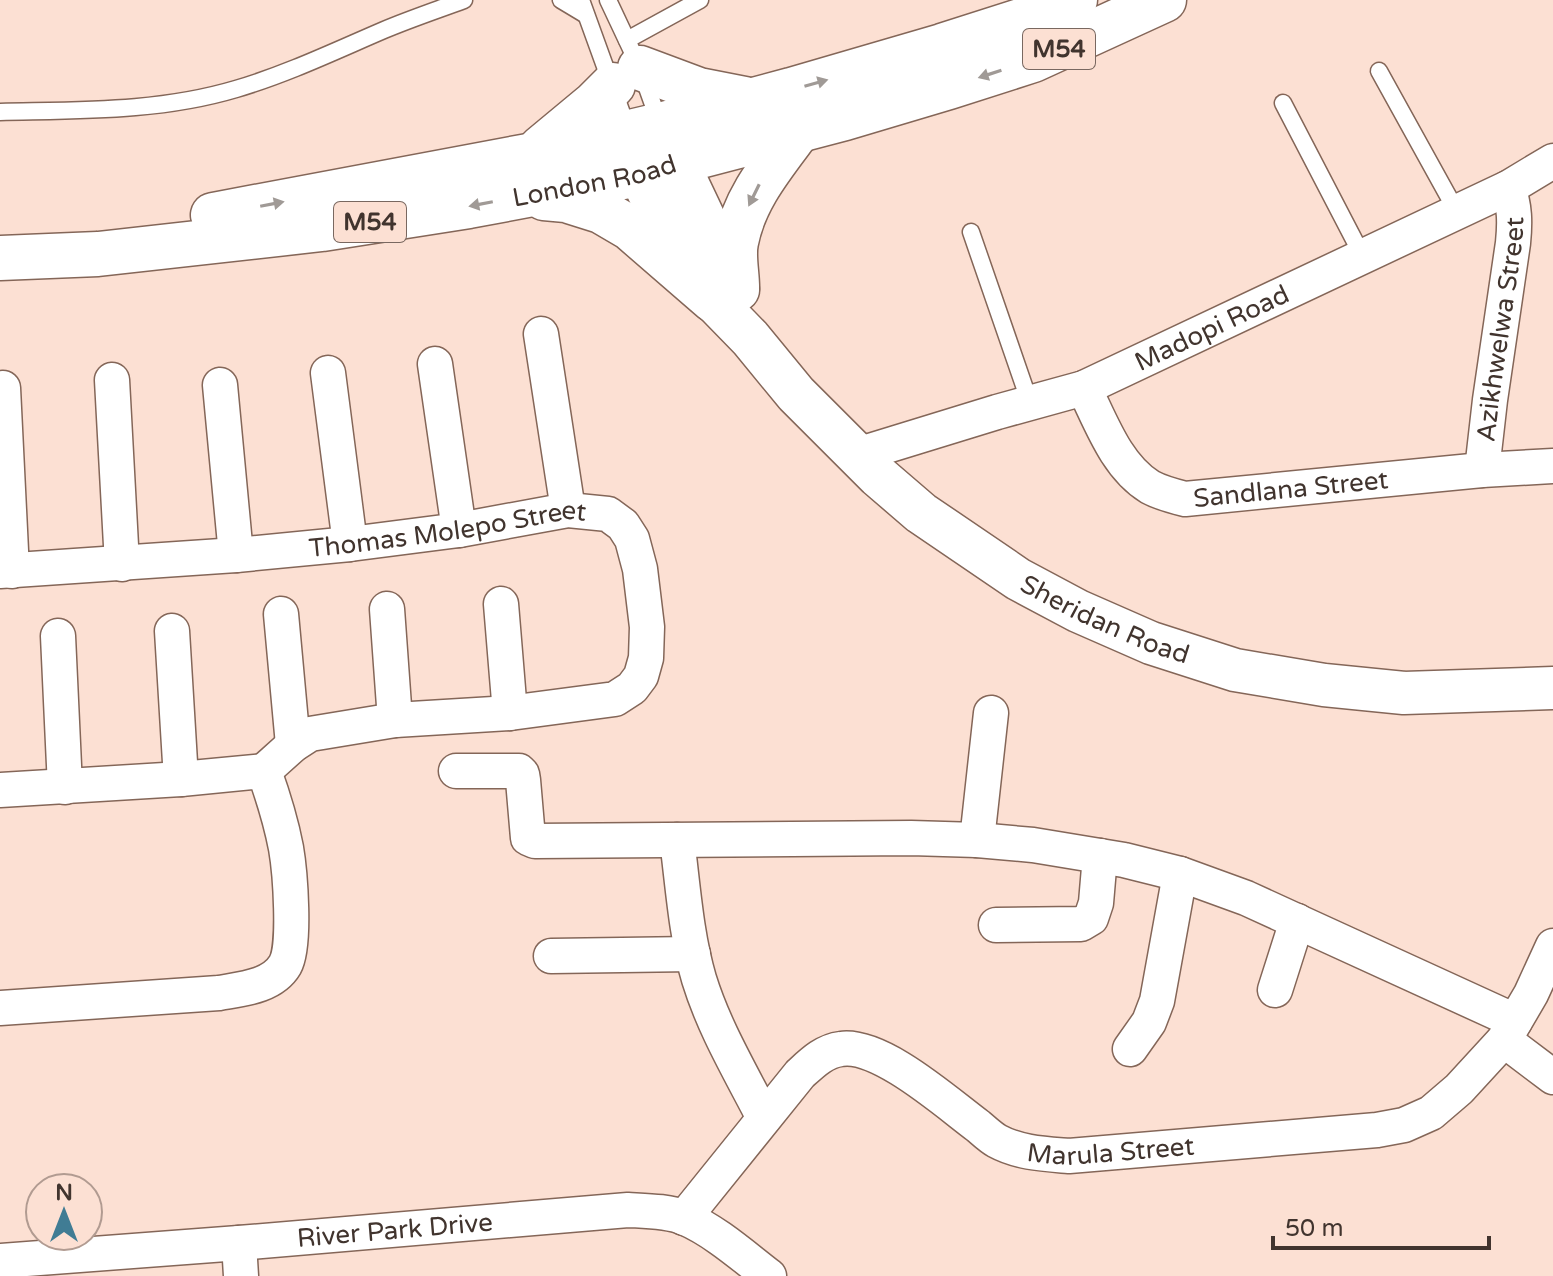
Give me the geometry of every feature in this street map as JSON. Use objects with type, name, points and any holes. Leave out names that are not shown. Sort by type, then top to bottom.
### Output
[{"type":"main road","name":"London Road","points":[[651,148],[755,100],[956,41],[1042,14],[1075,0]]},
{"type":"main road","name":"London Road","points":[[0,258],[98,254],[322,229],[528,175],[651,148],[798,131],[1033,60],[1164,0]]},
{"type":"main road","points":[[755,100],[699,90],[627,64],[528,175],[566,200],[601,211],[630,228],[725,293],[743,217],[757,186],[798,131]]},
{"type":"main road","name":"London Road","points":[[0,238],[57,235],[528,175]]},
{"type":"street","name":"Sheridan Road","points":[[651,148],[750,338],[796,394],[878,476],[921,513],[1018,579],[1078,611],[1151,643],[1235,670],[1324,685],[1404,693],[1553,688]]},
{"type":"street","name":"Madopi Road","points":[[857,455],[1084,388],[1508,188],[1553,161]]},
{"type":"street","name":"Azikhwelwa Street","points":[[1482,470],[1513,243],[1515,218],[1508,188]]},
{"type":"street","points":[[541,334],[568,510]]},
{"type":"street","points":[[435,364],[459,530]]},
{"type":"street","points":[[328,373],[350,544]]},
{"type":"street","points":[[112,380],[122,564]]},
{"type":"street","points":[[220,385],[236,555]]},
{"type":"street","points":[[3,388],[6,571]]},
{"type":"street","name":"Sandlana Street","points":[[1084,388],[1117,454],[1132,471],[1148,486],[1166,495],[1185,499],[1553,466]]},
{"type":"street","name":"Thomas Molepo Street","points":[[6,571],[350,544],[459,530],[568,510],[608,514],[623,525],[632,539],[640,569],[647,627],[646,658],[641,676],[632,688],[615,699],[510,713],[395,720],[310,734],[264,771]]},
{"type":"street","points":[[501,604],[510,713]]},
{"type":"street","points":[[387,609],[395,720]]},
{"type":"street","points":[[281,614],[293,745]]},
{"type":"street","points":[[172,631],[181,779]]},
{"type":"street","points":[[58,636],[65,787]]},
{"type":"street","points":[[977,840],[991,713]]},
{"type":"street","points":[[0,790],[264,771],[286,850],[291,924],[290,950],[285,965],[271,979],[250,988],[219,993],[0,1008]]},
{"type":"street","points":[[456,771],[519,771],[523,780],[528,838],[535,841],[977,840],[1100,856],[1180,874],[1297,921],[1509,1030],[1553,1077]]},
{"type":"street","points":[[677,840],[693,954],[700,982],[716,1022],[764,1118]]},
{"type":"street","points":[[996,925],[1081,924],[1091,918],[1096,903],[1100,856]]},
{"type":"street","points":[[1130,1049],[1149,1022],[1157,1001],[1180,874]]},
{"type":"street","points":[[1275,990],[1297,921]]},
{"type":"street","name":"Marula Street","points":[[684,1218],[800,1074],[820,1056],[842,1048],[865,1051],[894,1064],[997,1141],[1034,1152],[1069,1156],[1377,1130],[1404,1125],[1431,1113],[1459,1089],[1509,1030],[1531,994],[1553,946]]},
{"type":"street","points":[[551,956],[693,954]]},
{"type":"street","name":"River Park Drive","points":[[15,1265],[240,1260],[628,1210],[684,1218],[711,1233],[769,1276]]},
{"type":"lane","points":[[0,112],[157,106],[235,89],[310,63],[464,0]]},
{"type":"lane","points":[[561,0],[584,7],[627,64],[651,148]]},
{"type":"lane","points":[[627,64],[700,0]]},
{"type":"lane","points":[[610,2],[651,148]]},
{"type":"lane","points":[[1379,71],[1457,212]]},
{"type":"lane","points":[[1283,103],[1363,257]]},
{"type":"lane","points":[[971,232],[1030,403]]}]
